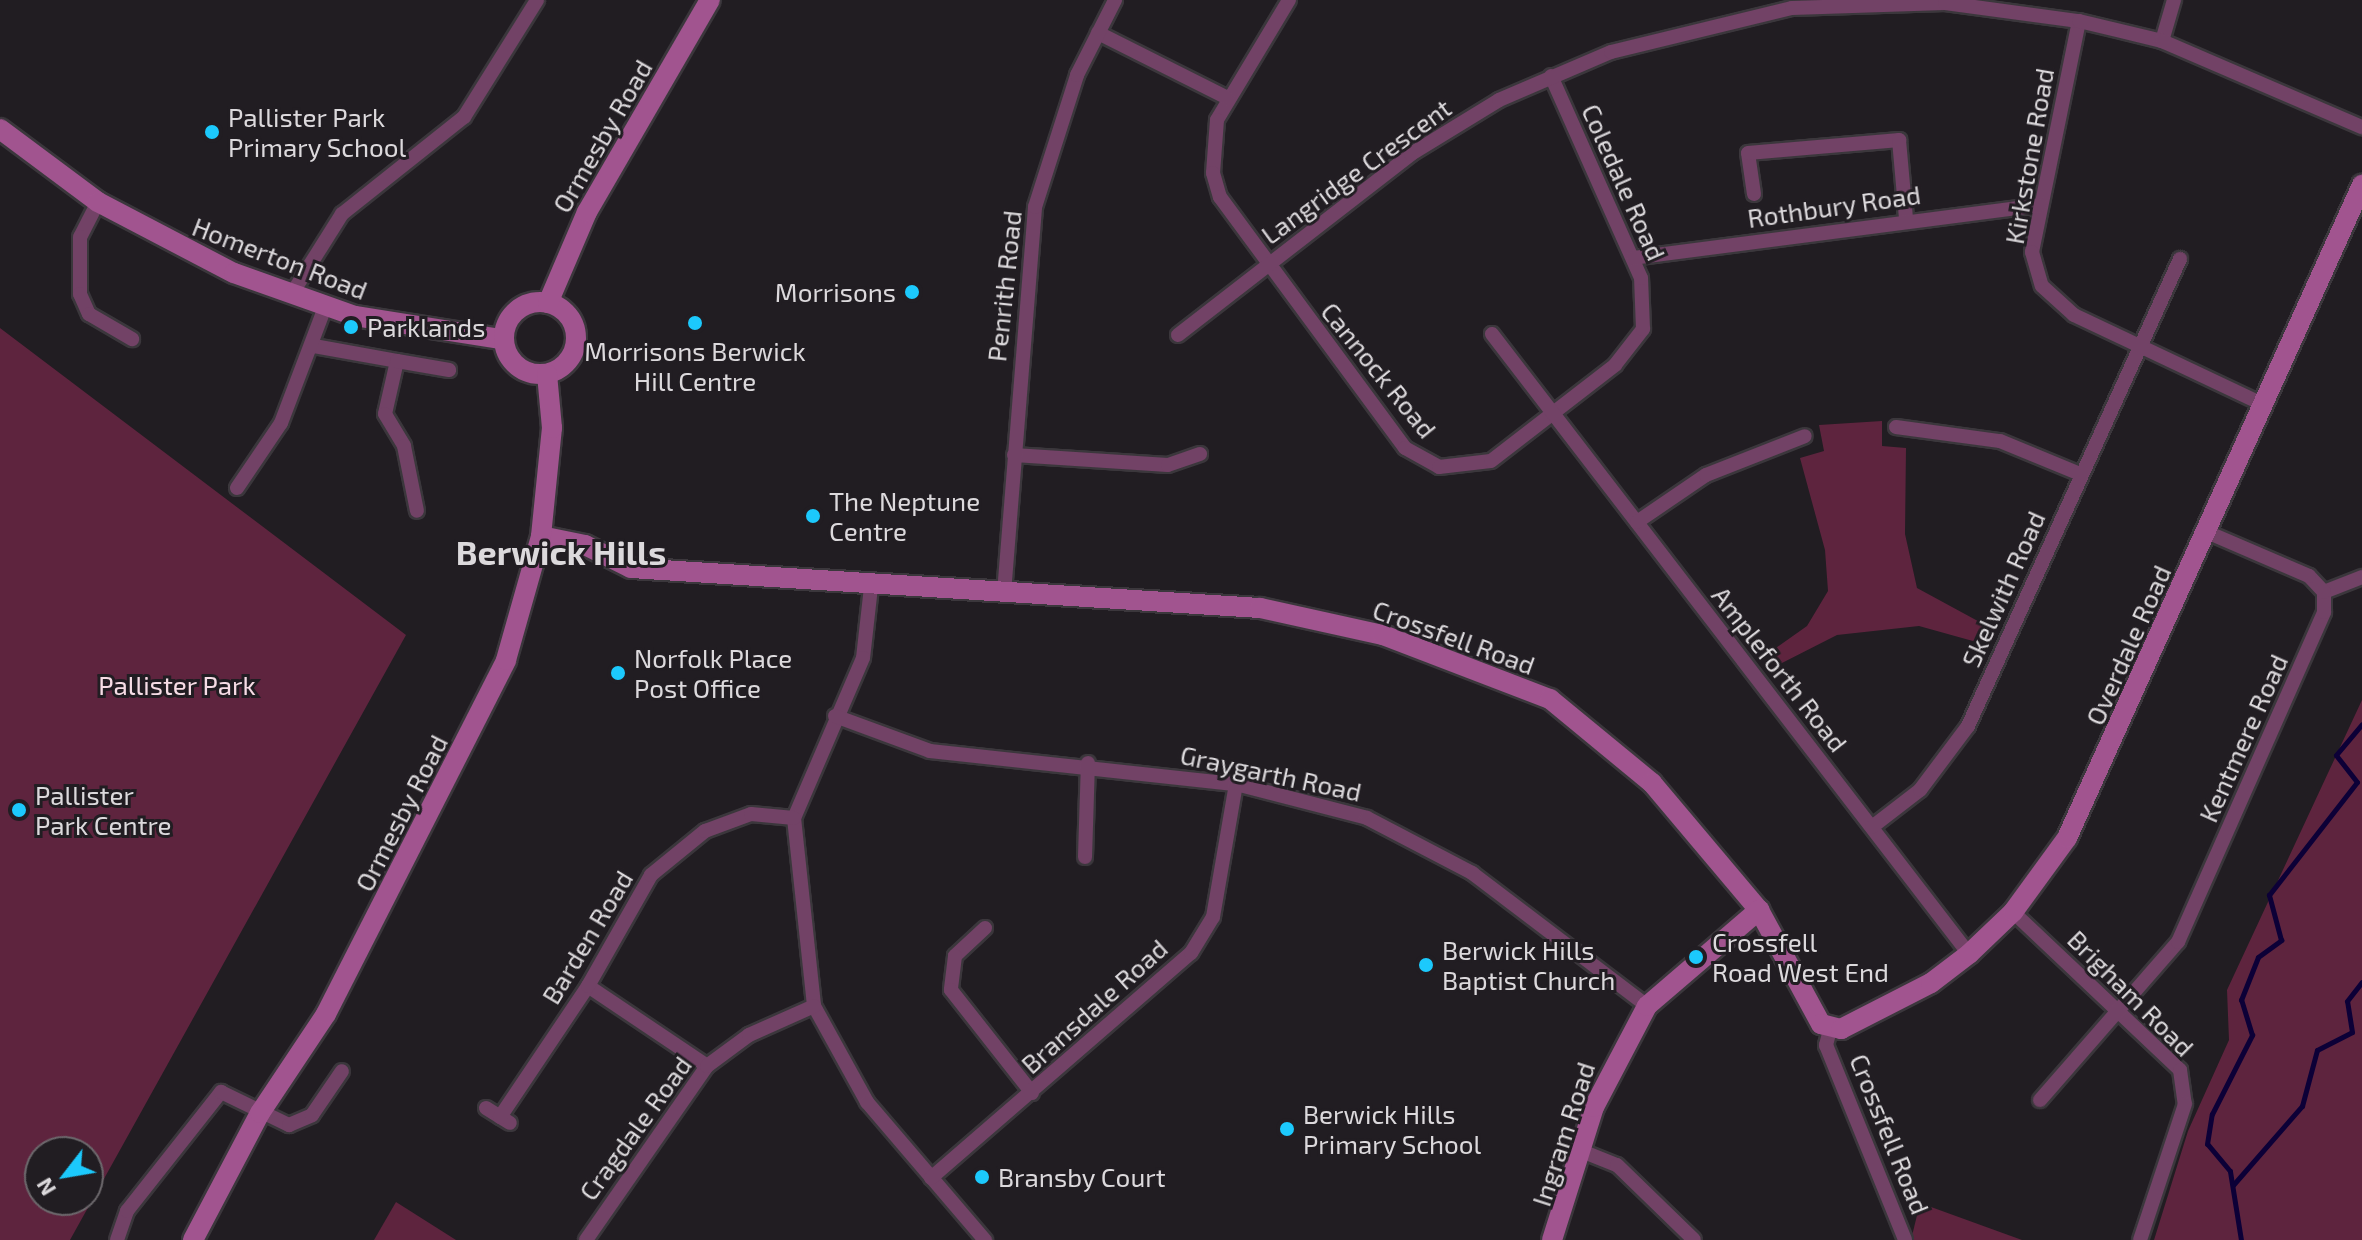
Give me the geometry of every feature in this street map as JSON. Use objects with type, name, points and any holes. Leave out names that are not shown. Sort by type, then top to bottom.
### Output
[{"type":"street","points":[[291,295],[342,214],[464,117],[537,0]]},
{"type":"street","name":"Ormesby Road","points":[[548,303],[587,212],[710,0]]},
{"type":"street","name":"Penrith Road","points":[[1004,593],[1035,207],[1059,123],[1115,0]]},
{"type":"street","points":[[1098,33],[1226,97],[1289,0]]},
{"type":"street","points":[[2162,41],[2174,0]]},
{"type":"street","name":"Langridge Crescent","points":[[1178,335],[1411,154],[1551,76],[1732,19],[1836,2],[2005,4],[2162,41],[2362,127]]},
{"type":"street","name":"Kirkstone Road","points":[[2079,21],[2032,252],[2042,286],[2074,315],[2139,343],[2264,405]]},
{"type":"street","name":"Coledale Road","points":[[1551,76],[1633,258],[1645,296],[1638,342],[1553,413]]},
{"type":"street","name":"Cannock Road","points":[[1226,97],[1213,173],[1232,222],[1405,448],[1426,463],[1477,467],[1553,413]]},
{"type":"street","name":"Homerton Road","points":[[0,129],[98,202],[181,249],[325,307],[435,334],[501,339]]},
{"type":"street","points":[[1754,194],[1748,153],[1899,140],[1906,219]]},
{"type":"street","name":"Overdale Road","points":[[1830,1030],[1931,983],[1969,954],[2013,912],[2067,838],[2362,185]]},
{"type":"street","points":[[98,202],[80,237],[80,294],[89,314],[132,339]]},
{"type":"street","name":"Rothbury Road","points":[[1633,258],[1906,219],[2041,205]]},
{"type":"street","name":"Skelwith Road","points":[[1872,827],[1920,790],[1968,726],[2139,343],[2180,259]]},
{"type":"street","points":[[548,303],[563,310],[576,335],[569,360],[547,374],[519,367],[501,339],[513,313],[548,303]]},
{"type":"street","points":[[237,488],[281,423],[314,346],[325,307]]},
{"type":"street","name":"Ampleforth Road","points":[[1492,334],[1969,954]]},
{"type":"street","points":[[314,346],[449,370]]},
{"type":"street","points":[[397,361],[385,414],[404,446],[417,511]]},
{"type":"street","name":"Ormesby Road","points":[[193,1240],[260,1113],[326,1014],[453,772],[506,660],[541,536],[552,428],[547,374]]},
{"type":"street","points":[[1896,427],[2000,441],[2080,474]]},
{"type":"street","points":[[1637,522],[1706,475],[1805,436]]},
{"type":"street","points":[[1014,455],[1168,465],[1200,454]]},
{"type":"street","points":[[2207,532],[2309,576],[2324,592],[2362,577]]},
{"type":"street","name":"Crossfell Road","points":[[541,536],[585,545],[631,568],[871,587],[1272,610],[1383,635],[1550,699],[1652,783],[1759,910],[1830,1030],[1826,1045],[1905,1240]]},
{"type":"street","points":[[871,587],[863,658],[835,716],[794,818],[814,1006],[867,1102],[981,1235],[964,1240]]},
{"type":"street","name":"Kentmere Road","points":[[2040,1100],[2178,942],[2324,612],[2324,592]]},
{"type":"street","name":"Graygarth Road","points":[[835,716],[930,751],[1088,763],[1236,784],[1367,818],[1472,873],[1647,1006]]},
{"type":"street","points":[[1085,857],[1088,763]]},
{"type":"street","name":"Bransdale Road","points":[[931,1178],[1191,953],[1213,917],[1236,784]]},
{"type":"street","name":"Barden Road","points":[[486,1108],[505,1120],[588,986],[651,875],[705,831],[751,814],[794,818]]},
{"type":"street","name":"Ingram Road","points":[[1552,1240],[1610,1070],[1647,1006],[1759,910]]},
{"type":"street","name":"Brigham Road","points":[[2013,912],[2121,1010],[2180,1070],[2181,1122],[2140,1240]]},
{"type":"street","points":[[985,928],[955,956],[951,990],[1032,1093]]},
{"type":"street","points":[[588,986],[707,1066]]},
{"type":"street","name":"Cragdale Road","points":[[586,1240],[707,1066],[749,1035],[814,1006]]},
{"type":"street","points":[[117,1240],[127,1211],[221,1092],[289,1125],[312,1115],[342,1071]]},
{"type":"street","points":[[1584,1152],[1617,1165],[1694,1240]]},
{"type":"green space","name":"Pallister Park","points":[[0,328],[406,635],[104,1179],[104,1136],[24,1136],[24,1216],[83,1216],[70,1240],[0,1240]]},
{"type":"green space","points":[[1882,421],[1882,446],[1906,448],[1905,534],[1917,588],[1987,626],[1980,643],[1919,626],[1837,635],[1780,664],[1770,652],[1807,626],[1828,591],[1825,550],[1800,458],[1824,451],[1819,425]]},
{"type":"green space","points":[[2362,700],[2362,1240],[2154,1240],[2188,1131],[2229,1040],[2227,990]]},
{"type":"green space","points":[[396,1202],[456,1240],[374,1240]]},
{"type":"green space","points":[[1920,1203],[2022,1240],[1911,1240]]},
{"type":"waterway","points":[[2241,1240],[2230,1171],[2207,1144],[2212,1114],[2252,1035],[2241,1000],[2258,957],[2281,940],[2269,895],[2357,782],[2336,755],[2362,724]]},
{"type":"waterway","points":[[2233,1185],[2302,1106],[2317,1050],[2352,1032],[2347,1001],[2362,982]]},
{"type":"place","name":"Pallister Park Primary School","points":[[212,132]]},
{"type":"place","name":"Morrisons","points":[[912,292]]},
{"type":"place","name":"Morrisons Berwick Hill Centre","points":[[695,323]]},
{"type":"place","name":"Parklands","points":[[351,327]]},
{"type":"place","name":"The Neptune Centre","points":[[813,516]]},
{"type":"place","name":"Norfolk Place Post Office","points":[[618,673]]},
{"type":"place","name":"Pallister Park Centre","points":[[19,810]]},
{"type":"place","name":"Crossfell Road West End","points":[[1696,957]]},
{"type":"place","name":"Berwick Hills Baptist Church","points":[[1426,965]]},
{"type":"place","name":"Berwick Hills Primary School","points":[[1287,1129]]},
{"type":"place","name":"Bransby Court","points":[[982,1177]]},
{"type":"district","name":"Berwick Hills","points":[[561,552]]}]
